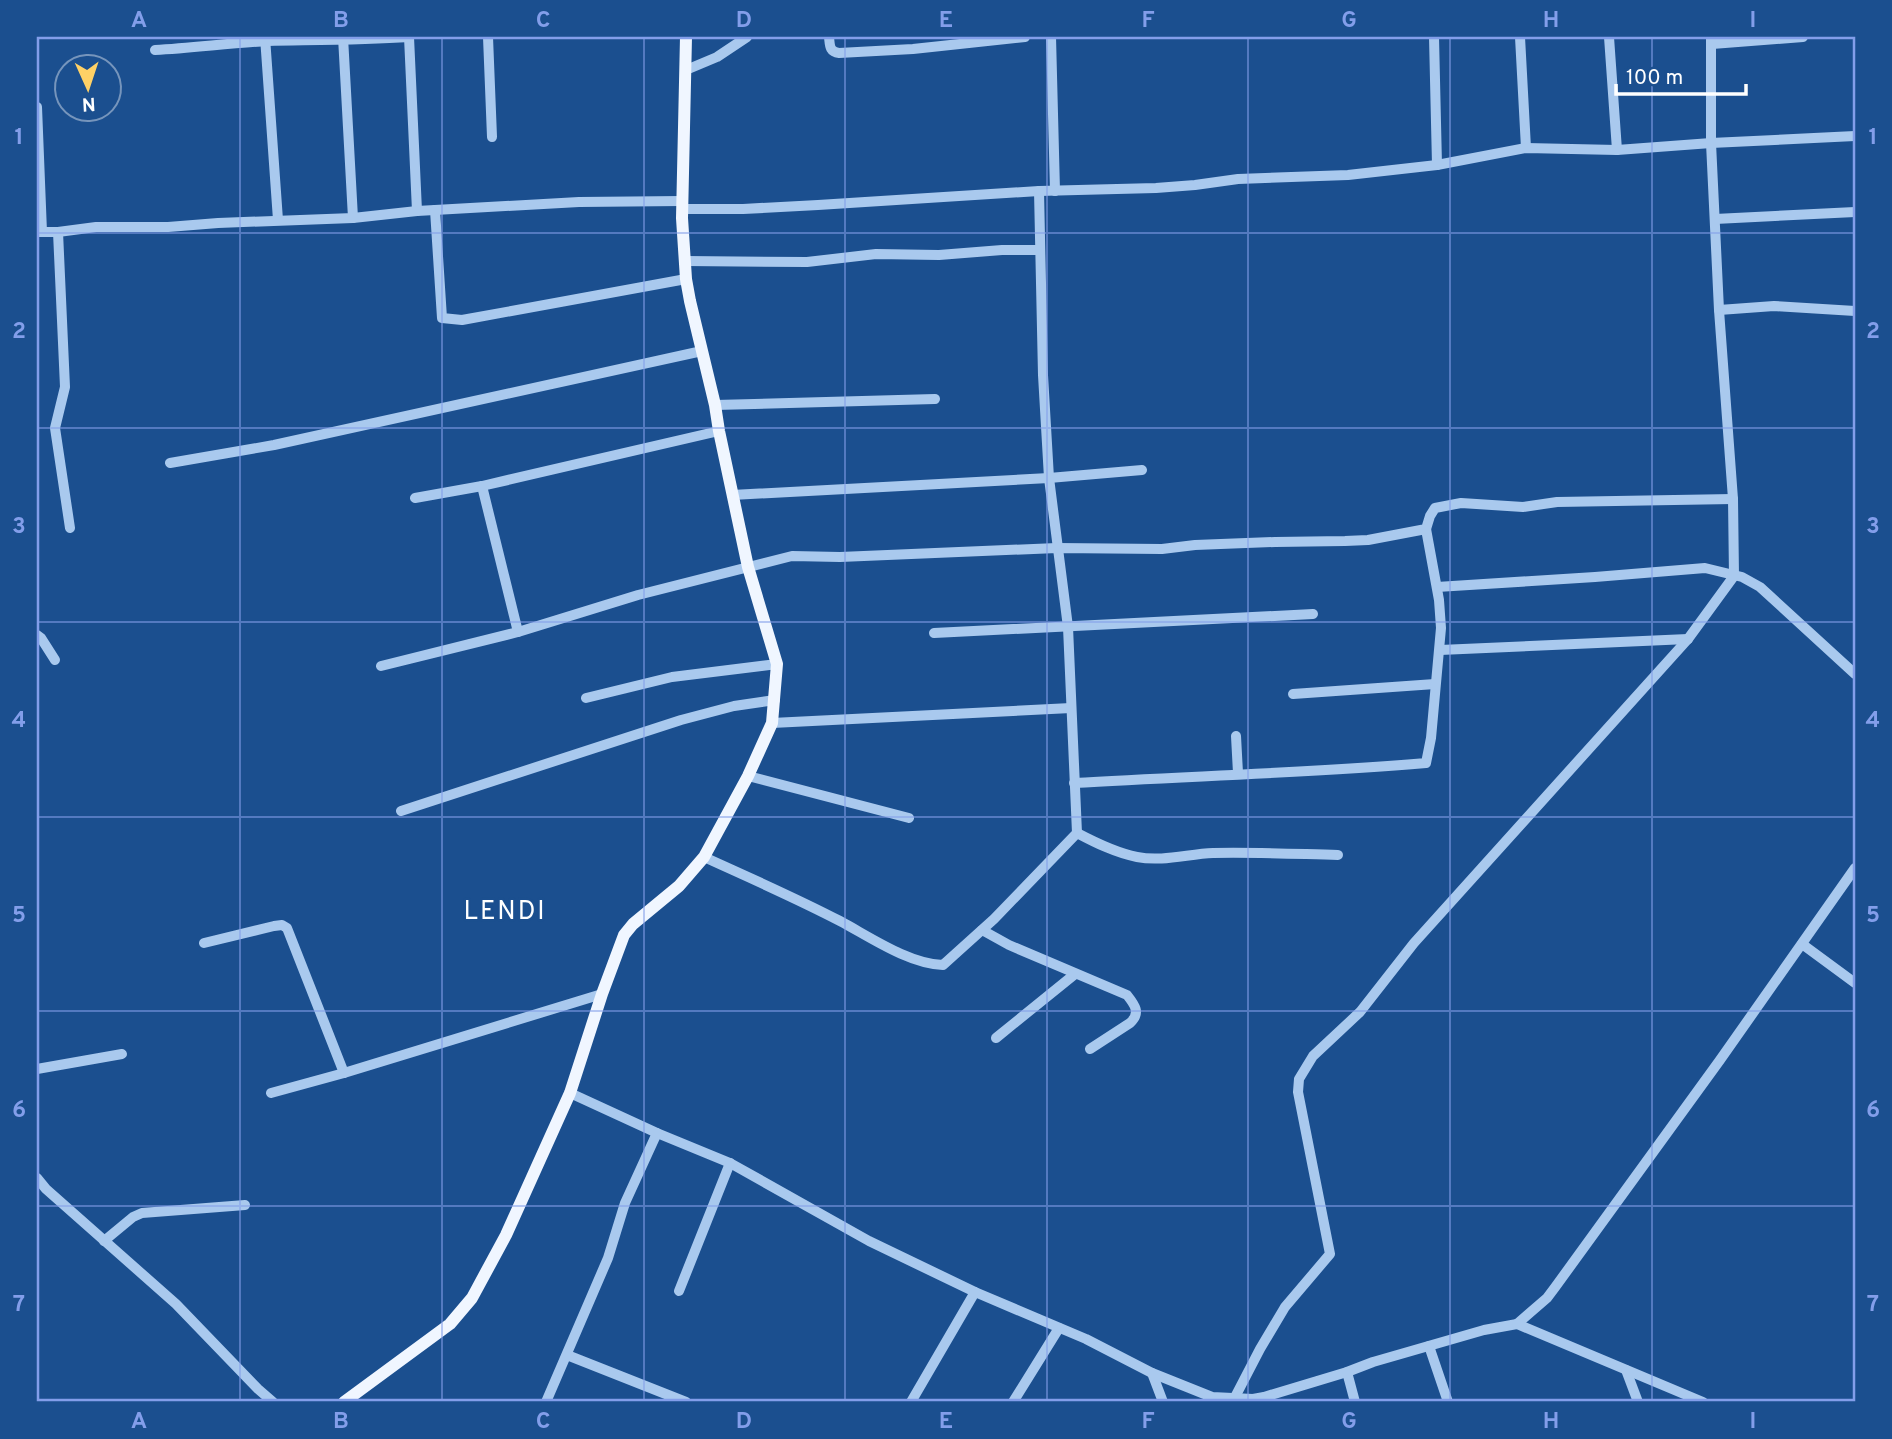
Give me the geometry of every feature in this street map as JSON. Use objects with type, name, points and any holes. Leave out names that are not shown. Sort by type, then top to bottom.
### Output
[{"type":"main road","points":[[344,1402],[445,1329],[466,1306],[506,1235],[570,1093],[624,935],[633,924],[679,886],[704,857],[748,776],[772,723],[777,664],[748,567],[686,279],[682,205],[686,37]]},
{"type":"street","points":[[155,50],[265,39],[409,37],[417,211]]},
{"type":"street","points":[[488,37],[492,137]]},
{"type":"street","points":[[686,70],[717,57],[747,37]]},
{"type":"street","points":[[829,37],[830,48],[839,53],[913,49],[1025,37]]},
{"type":"street","points":[[1051,37],[1055,191]]},
{"type":"street","points":[[1434,37],[1437,165]]},
{"type":"street","points":[[1520,37],[1526,148]]},
{"type":"street","points":[[1609,37],[1617,150]]},
{"type":"street","points":[[1234,1399],[1259,1349],[1285,1307],[1330,1254],[1298,1092],[1299,1079],[1304,1069],[1313,1056],[1360,1012],[1414,943],[1688,639],[1734,576],[1711,143],[1711,40],[1803,37]]},
{"type":"street","points":[[265,39],[278,220]]},
{"type":"street","points":[[343,39],[354,218]]},
{"type":"street","points":[[37,107],[39,232],[96,227],[168,227],[354,218],[417,211],[579,202],[818,205],[1348,174],[1437,165],[1526,148],[1617,150],[1855,136]]},
{"type":"street","points":[[704,857],[925,963],[943,965],[982,930],[1077,833],[1068,627],[1049,478],[1043,375],[1039,191]]},
{"type":"street","points":[[435,211],[442,318],[462,320],[686,279]]},
{"type":"street","points":[[1715,219],[1855,212]]},
{"type":"street","points":[[58,232],[65,387],[55,428],[70,527]]},
{"type":"street","points":[[685,261],[807,262],[876,254],[939,255],[1040,250]]},
{"type":"street","points":[[1719,310],[1774,306],[1855,311]]},
{"type":"street","points":[[170,463],[274,445],[702,351]]},
{"type":"street","points":[[715,405],[935,399]]},
{"type":"street","points":[[415,498],[719,431]]},
{"type":"street","points":[[732,495],[1049,478],[1142,470]]},
{"type":"street","points":[[482,485],[518,632]]},
{"type":"street","points":[[1074,783],[1426,763],[1431,738],[1441,628],[1437,587],[1426,529],[1436,508],[1461,503],[1523,507],[1557,502],[1732,499]]},
{"type":"street","points":[[381,666],[518,632],[638,595],[792,556],[839,557],[1057,548],[1163,549],[1195,545],[1368,540],[1426,529]]},
{"type":"street","points":[[1437,587],[1705,568],[1742,577],[1760,587],[1855,674]]},
{"type":"street","points":[[934,633],[1313,614]]},
{"type":"street","points":[[37,635],[55,660]]},
{"type":"street","points":[[1440,650],[1688,639]]},
{"type":"street","points":[[586,698],[672,677],[777,664]]},
{"type":"street","points":[[1293,694],[1435,684]]},
{"type":"street","points":[[401,811],[699,715],[775,700]]},
{"type":"street","points":[[772,723],[1071,708]]},
{"type":"street","points":[[1236,736],[1238,773]]},
{"type":"street","points":[[748,776],[909,817]]},
{"type":"street","points":[[1077,833],[1138,858],[1157,859],[1213,853],[1338,855]]},
{"type":"street","points":[[1517,1324],[1547,1298],[1556,1286],[1855,868]]},
{"type":"street","points":[[204,943],[274,926],[282,925],[288,928],[344,1073]]},
{"type":"street","points":[[982,930],[1009,945],[1127,995],[1136,1005],[1136,1018],[1090,1049]]},
{"type":"street","points":[[1802,944],[1855,983]]},
{"type":"street","points":[[996,1038],[1075,974]]},
{"type":"street","points":[[271,1093],[602,995]]},
{"type":"street","points":[[37,1069],[122,1054]]},
{"type":"street","points":[[570,1093],[730,1163],[869,1241],[975,1292],[1086,1339],[1152,1373],[1212,1397],[1253,1401],[1484,1329],[1517,1324],[1703,1402]]},
{"type":"street","points":[[547,1402],[608,1258],[625,1203],[657,1133]]},
{"type":"street","points":[[679,1291],[730,1163]]},
{"type":"street","points":[[37,1178],[46,1189],[176,1304],[273,1402]]},
{"type":"street","points":[[104,1241],[133,1217],[142,1213],[245,1205]]},
{"type":"street","points":[[911,1402],[975,1292]]},
{"type":"street","points":[[1013,1402],[1059,1328]]},
{"type":"street","points":[[1429,1346],[1448,1402]]},
{"type":"street","points":[[567,1355],[686,1402]]},
{"type":"street","points":[[1626,1370],[1637,1402]]},
{"type":"street","points":[[1347,1372],[1355,1402]]},
{"type":"street","points":[[1152,1373],[1163,1402]]},
{"type":"district","name":"LENDI","points":[[505,912]]}]
